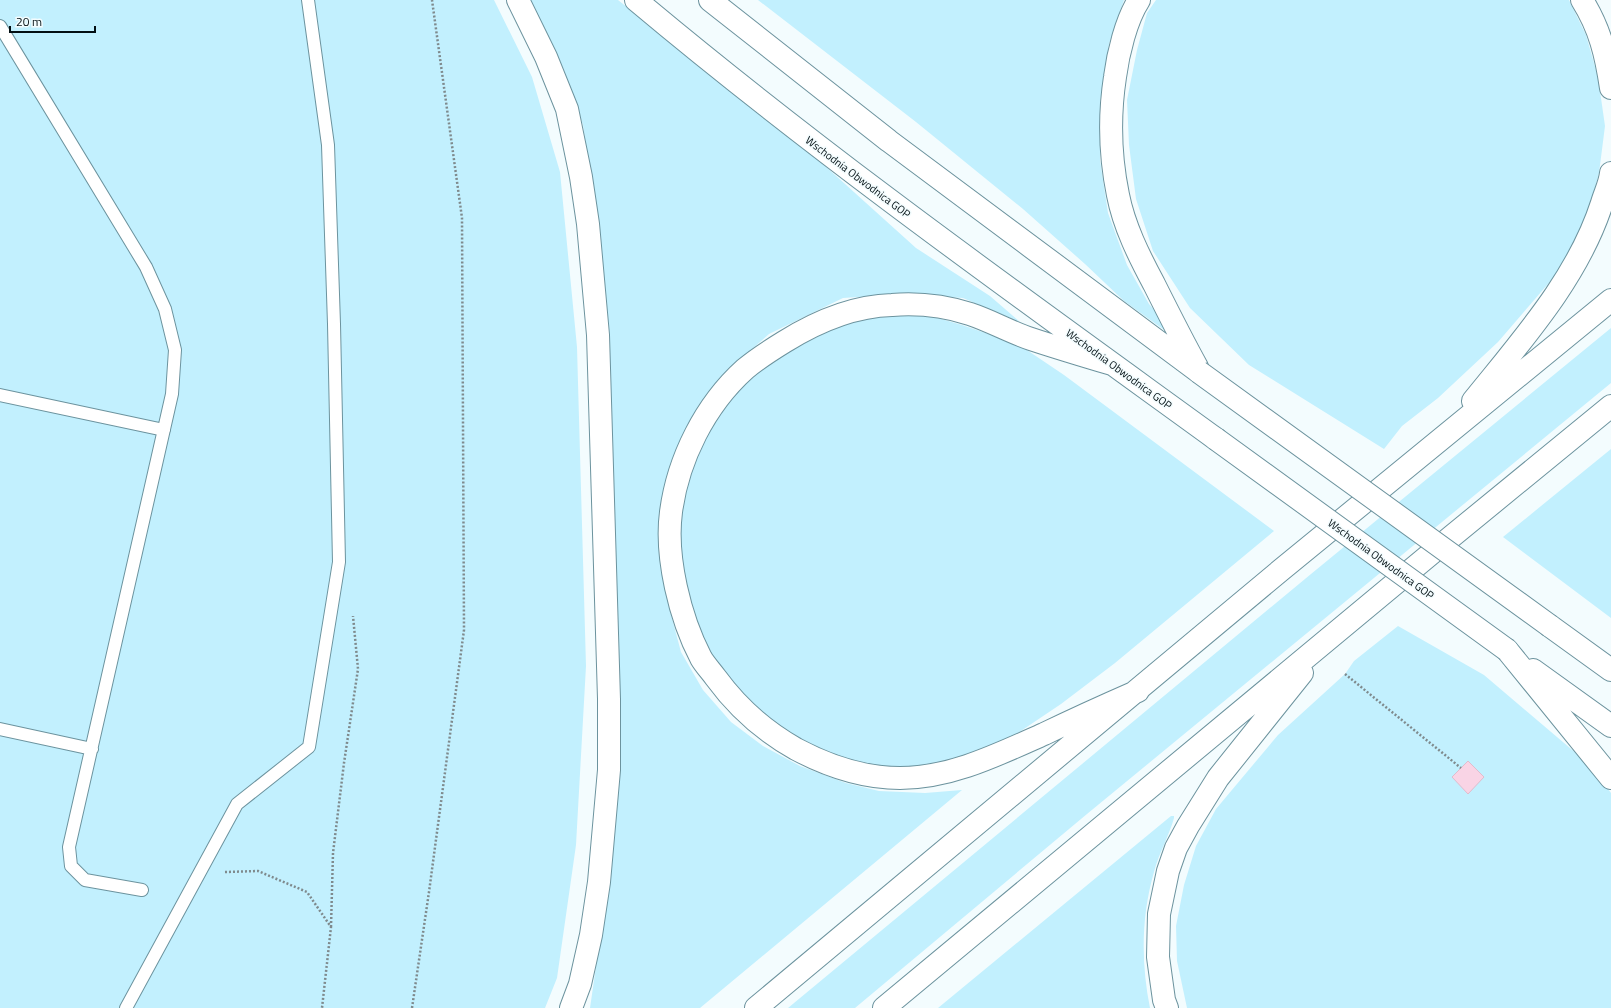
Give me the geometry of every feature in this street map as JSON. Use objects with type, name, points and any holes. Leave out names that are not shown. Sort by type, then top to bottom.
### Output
[{"type":"highway","points":[[518,0],[546,57],[566,109],[581,177],[598,335],[609,699],[609,770],[599,882],[591,935],[580,984],[571,1008]]},
{"type":"highway","name":"Wschodnia Obwodnica GOP","points":[[636,0],[737,82],[862,180],[973,264],[1611,726]]},
{"type":"highway","points":[[710,0],[889,141],[1199,372],[1611,670]]},
{"type":"highway","points":[[1139,0],[1124,38],[1117,64],[1112,99],[1110,130],[1118,196],[1127,226],[1139,255],[1199,372]]},
{"type":"highway","points":[[1582,0],[1593,18],[1606,56],[1611,88]]},
{"type":"highway","points":[[1446,434],[1539,319],[1576,263],[1596,224],[1611,173]]},
{"type":"highway","points":[[756,1008],[1446,434],[1611,300]]},
{"type":"highway","points":[[1112,364],[1030,339],[969,314],[942,308],[913,304],[889,305],[858,309],[826,321],[797,334],[767,352],[744,370],[725,390],[709,412],[688,450],[675,488],[671,515],[670,547],[674,578],[682,608],[702,659],[718,682],[736,704],[754,721],[777,737],[814,759],[840,768],[871,775],[901,778],[943,772],[1002,753],[1138,691]]},
{"type":"highway","points":[[884,1008],[1332,635],[1611,406]]},
{"type":"highway","points":[[1167,1008],[1164,1000],[1158,957],[1159,914],[1168,871],[1176,848],[1218,778],[1332,635]]},
{"type":"highway","points":[[1507,650],[1611,778]]},
{"type":"lane","points":[[126,1008],[237,804],[309,747],[339,562],[334,317],[328,145],[308,0]]},
{"type":"lane","points":[[0,26],[146,267],[166,309],[175,350],[172,394],[69,847],[71,866],[85,880],[142,890]]},
{"type":"lane","points":[[0,395],[164,430]]},
{"type":"lane","points":[[0,729],[92,749]]},
{"type":"path","points":[[412,1008],[464,630],[462,218],[432,0]]},
{"type":"path","points":[[322,1008],[330,927],[333,853],[344,763],[358,669],[353,613]]},
{"type":"path","points":[[1345,674],[1461,768]]},
{"type":"path","points":[[200,872],[258,871],[307,892],[330,927]]},
{"type":"shaded area","points":[[0,0],[494,0],[532,77],[560,172],[577,347],[586,666],[576,845],[557,978],[545,1008],[0,1008]]},
{"type":"shaded area","points":[[529,0],[618,0],[804,147],[916,248],[990,296],[1020,322],[963,298],[904,294],[843,298],[769,334],[727,371],[694,415],[660,530],[661,568],[669,607],[681,652],[703,690],[731,722],[763,746],[800,766],[846,783],[879,791],[925,793],[962,790],[700,1008],[590,1008],[614,843],[619,745],[614,484],[603,265],[583,125],[564,70]]},
{"type":"shaded area","points":[[758,0],[1124,0],[1109,44],[1100,102],[1100,160],[1108,213],[1127,265],[1149,304],[1185,345],[1124,301],[1023,209],[916,122]]},
{"type":"shaded area","points":[[1156,0],[1569,0],[1586,35],[1598,77],[1605,126],[1599,173],[1585,224],[1554,277],[1498,342],[1438,398],[1402,426],[1384,449],[1249,365],[1190,308],[1153,251],[1136,199],[1129,145],[1127,100],[1137,50],[1147,13]]},
{"type":"shaded area","points":[[898,314],[931,316],[1018,344],[1064,375],[1274,531],[1115,663],[1061,704],[1006,741],[947,762],[901,768],[861,768],[776,734],[718,676],[686,606],[679,539],[682,512],[688,483],[699,450],[724,407],[749,378],[783,351],[861,315]]},
{"type":"shaded area","points":[[1611,328],[1611,383],[1087,814],[855,1008],[788,1008],[1311,574]]},
{"type":"shaded area","points":[[1611,449],[1611,618],[1503,537]]},
{"type":"shaded area","points":[[1398,626],[1484,675],[1590,765],[1611,793],[1611,1008],[1187,1008],[1177,961],[1176,926],[1184,885],[1196,846],[1216,809],[1278,735],[1345,674],[1354,661]]},
{"type":"shaded area","points":[[1171,816],[1174,816],[1174,818],[1154,872],[1145,923],[1145,974],[1150,1008],[938,1008]]},
{"type":"building","points":[[1468,761],[1484,777],[1468,794],[1452,777]]}]
